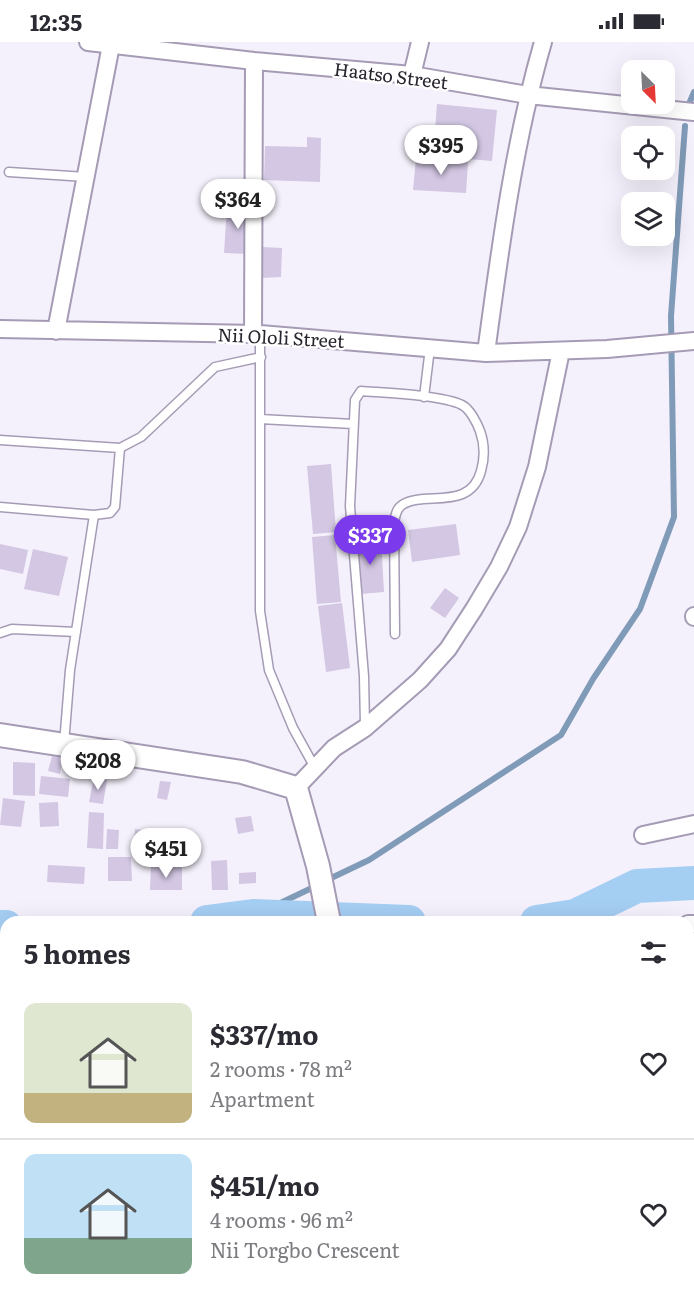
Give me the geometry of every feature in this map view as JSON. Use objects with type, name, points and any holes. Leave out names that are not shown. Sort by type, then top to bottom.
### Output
[{"type":"street","name":"Haatso Street","points":[[88,42],[152,46],[254,62],[412,75],[528,95],[694,112]]},
{"type":"street","points":[[412,75],[420,42]]},
{"type":"street","points":[[486,353],[496,276],[528,95],[543,42]]},
{"type":"street","points":[[56,331],[111,45]]},
{"type":"street","points":[[254,62],[257,334]]},
{"type":"street","name":"Nii Ololi Street","points":[[0,329],[257,334],[486,353],[561,351],[692,341]]},
{"type":"street","points":[[297,788],[314,766],[334,748],[365,728],[420,680],[448,650],[499,567],[518,527],[537,467],[561,351]]},
{"type":"street","points":[[0,735],[242,772],[297,788]]},
{"type":"street","points":[[297,788],[318,866],[328,916]]},
{"type":"street","points":[[642,835],[694,825]]},
{"type":"lane","points":[[9,172],[86,177]]},
{"type":"lane","points":[[257,334],[261,357],[260,611],[269,670],[293,728],[314,766]]},
{"type":"lane","points":[[424,397],[430,347]]},
{"type":"lane","points":[[0,440],[120,448],[141,437],[215,367],[261,357]]},
{"type":"lane","points":[[365,728],[364,676],[350,507],[355,400],[361,391],[424,397],[463,405],[477,423],[484,458],[478,483],[470,489],[448,498],[407,502],[397,509],[394,521],[395,634]]},
{"type":"lane","points":[[260,419],[353,424]]},
{"type":"lane","points":[[0,507],[94,515],[110,513],[115,507],[120,448]]},
{"type":"lane","points":[[64,745],[76,632],[94,515]]},
{"type":"lane","points":[[0,633],[12,629],[76,632]]},
{"type":"building","points":[[437,104],[497,110],[492,161],[433,156]]},
{"type":"building","points":[[307,137],[321,138],[320,182],[264,180],[265,146],[307,147]]},
{"type":"building","points":[[416,159],[468,162],[466,193],[413,190]]},
{"type":"building","points":[[227,206],[252,207],[249,254],[224,253]]},
{"type":"building","points":[[263,247],[282,248],[281,277],[261,278]]},
{"type":"building","points":[[331,464],[336,532],[313,534],[307,466]]},
{"type":"building","points":[[456,524],[460,555],[412,562],[408,530]]},
{"type":"building","points":[[335,535],[341,602],[317,604],[312,537]]},
{"type":"building","points":[[381,539],[384,592],[360,594],[356,540]]},
{"type":"building","points":[[0,544],[28,550],[23,574],[0,569]]},
{"type":"building","points":[[33,549],[68,557],[59,596],[24,589]]},
{"type":"building","points":[[445,588],[459,598],[445,618],[430,608]]},
{"type":"building","points":[[342,603],[350,668],[326,672],[318,606]]},
{"type":"building","points":[[52,756],[63,758],[60,774],[48,771]]},
{"type":"building","points":[[13,762],[35,763],[35,796],[13,795]]},
{"type":"building","points":[[41,776],[70,779],[68,797],[39,794]]},
{"type":"building","points":[[94,777],[107,780],[103,804],[89,802]]},
{"type":"building","points":[[160,781],[171,782],[167,800],[157,798]]},
{"type":"building","points":[[3,798],[25,801],[21,827],[0,825]]},
{"type":"building","points":[[58,802],[59,826],[40,827],[39,803]]},
{"type":"building","points":[[89,812],[104,813],[103,849],[87,848]]},
{"type":"building","points":[[251,816],[254,831],[238,834],[235,818]]},
{"type":"building","points":[[107,829],[119,830],[118,849],[106,849]]},
{"type":"building","points":[[135,829],[148,831],[147,852],[133,851]]},
{"type":"building","points":[[108,857],[131,857],[132,881],[108,881]]},
{"type":"building","points":[[227,860],[228,890],[212,890],[211,861]]},
{"type":"building","points":[[48,865],[85,867],[84,884],[47,882]]},
{"type":"building","points":[[151,867],[182,867],[182,890],[150,890]]},
{"type":"building","points":[[256,872],[256,883],[239,884],[239,873]]},
{"type":"waterway","points":[[689,104],[694,92]]},
{"type":"waterway","points":[[327,880],[369,860],[561,735],[593,679],[640,609],[674,517],[671,316],[685,126]]},
{"type":"waterway","points":[[575,916],[637,886],[694,883]]},
{"type":"waterway","points":[[253,916],[318,885]]}]
